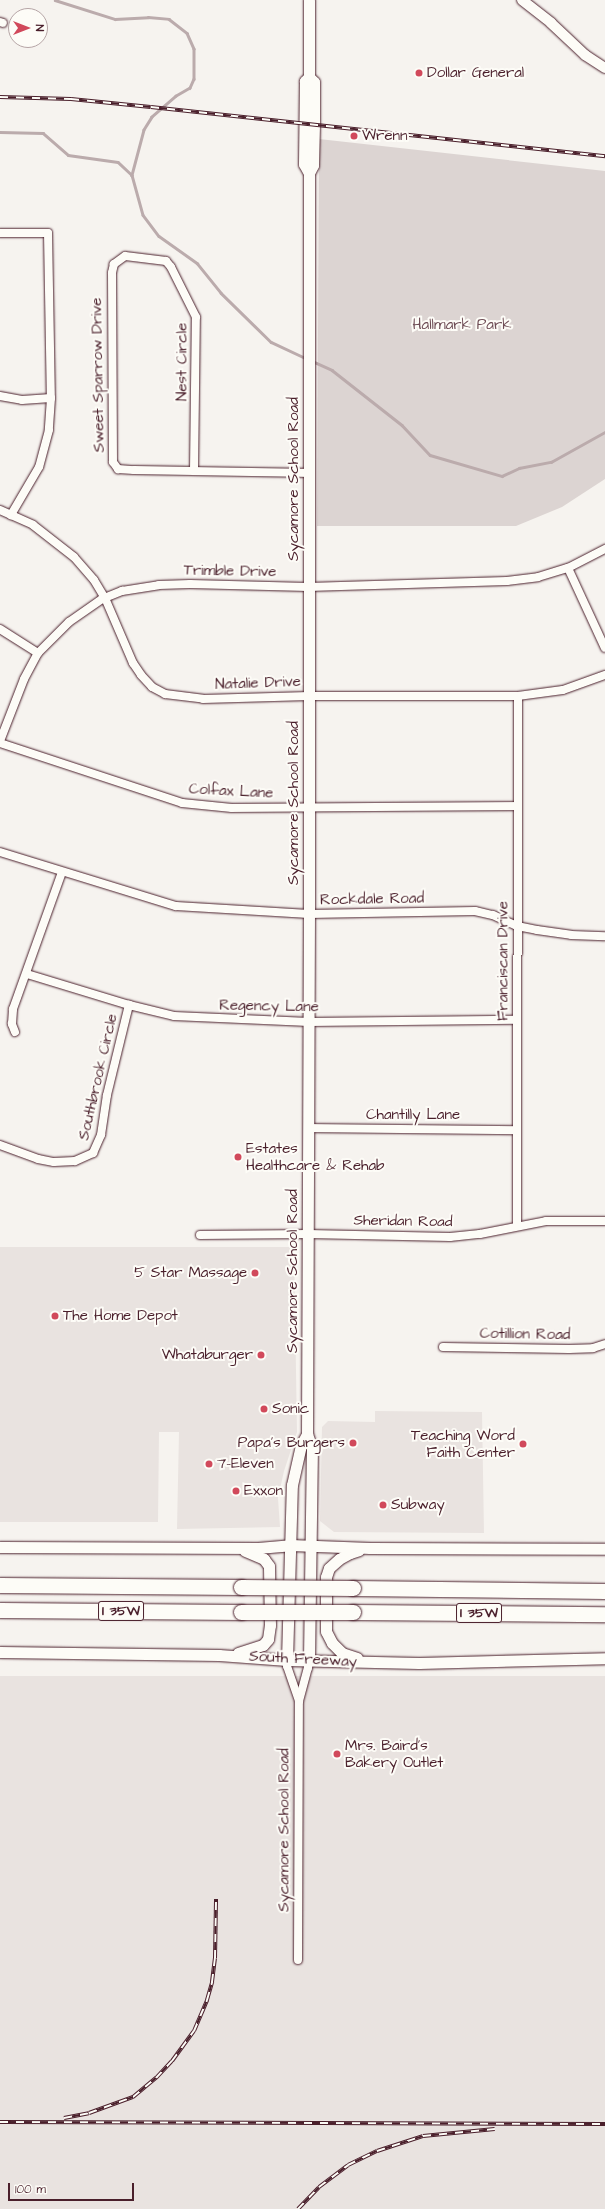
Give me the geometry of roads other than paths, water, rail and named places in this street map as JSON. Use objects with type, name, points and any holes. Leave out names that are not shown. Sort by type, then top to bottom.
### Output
[{"type":"highway","points":[[515,1590],[526,1582],[605,1582]]},
{"type":"highway","name":"I 35W","points":[[3,1584],[605,1591]]},
{"type":"highway","name":"I 35W","points":[[0,1610],[605,1614]]},
{"type":"main road","name":"Sycamore School Road","points":[[309,0],[309,77],[314,82],[313,165],[309,172],[308,586],[310,914],[306,1434],[312,1448],[309,1660]]},
{"type":"main road","name":"Sycamore School Road","points":[[287,1660],[292,1485],[300,1446],[306,1434]]},
{"type":"main road","points":[[0,1547],[238,1548],[290,1545],[370,1548],[605,1549]]},
{"type":"main road","points":[[219,1655],[245,1652],[263,1645],[268,1639],[268,1566],[264,1559],[238,1548]]},
{"type":"main road","points":[[370,1548],[350,1553],[329,1568],[326,1577],[326,1631],[332,1643],[342,1653],[370,1662]]},
{"type":"main road","name":"South Freeway","points":[[0,1652],[219,1655],[287,1660],[419,1663],[605,1658]]},
{"type":"street","points":[[522,0],[551,23],[585,55],[605,68]]},
{"type":"street","points":[[0,233],[48,233],[51,398],[49,430],[39,468],[11,514]]},
{"type":"street","name":"Nest Circle","points":[[119,259],[131,257],[166,261],[171,267],[196,317],[194,471]]},
{"type":"street","name":"Sweet Sparrow Drive","points":[[119,259],[114,264],[112,273],[114,462],[118,469],[309,473]]},
{"type":"street","points":[[0,396],[22,400],[51,398]]},
{"type":"street","name":"Natalie Drive","points":[[0,510],[11,514],[47,534],[74,557],[94,580],[105,598],[133,663],[152,687],[165,694],[203,699],[309,696],[518,696],[563,690],[605,675]]},
{"type":"street","name":"Trimble Drive","points":[[0,742],[24,679],[38,653],[69,622],[105,598],[122,591],[159,585],[308,586],[507,581],[538,577],[568,568],[605,549]]},
{"type":"street","points":[[568,568],[605,648]]},
{"type":"street","points":[[0,629],[38,653]]},
{"type":"street","name":"Franciscan Drive","points":[[517,1226],[518,696]]},
{"type":"street","name":"Colfax Lane","points":[[0,742],[182,803],[232,808],[309,806],[518,806]]},
{"type":"street","name":"Rockdale Road","points":[[0,852],[176,906],[310,914],[475,912],[493,915],[517,926],[571,935],[605,936]]},
{"type":"street","points":[[15,1032],[12,1024],[13,1009],[27,974],[62,872]]},
{"type":"street","name":"Regency Lane","points":[[27,974],[129,1005],[174,1016],[309,1022],[517,1020]]},
{"type":"street","name":"Southbrook Circle","points":[[0,1145],[38,1159],[54,1162],[76,1161],[93,1154],[101,1135],[107,1095],[129,1005]]},
{"type":"street","name":"Chantilly Lane","points":[[309,1128],[517,1130]]},
{"type":"street","name":"Sheridan Road","points":[[200,1235],[308,1234],[450,1237],[480,1234],[546,1221],[605,1221]]},
{"type":"street","name":"Cotillion Road","points":[[443,1347],[569,1349],[592,1348],[605,1344]]},
{"type":"street","name":"Sycamore School Road","points":[[287,1660],[287,1666],[299,1701]]},
{"type":"street","name":"Sycamore School Road","points":[[298,1960],[299,1701],[309,1660]]},
{"type":"waterway","points":[[55,0],[115,19],[148,17],[169,19],[187,33],[194,49],[194,79],[190,88],[176,96],[152,117],[144,130],[132,175]]},
{"type":"waterway","points":[[0,132],[43,133],[68,155],[118,162],[132,175],[143,215],[159,236],[197,263],[221,293],[271,342],[305,358]]},
{"type":"waterway","points":[[312,361],[332,370],[402,425],[430,455],[502,476],[519,468],[551,462],[605,432]]},
{"type":"railway","points":[[0,97],[71,99],[605,156]]},
{"type":"railway","points":[[64,2118],[89,2113],[133,2097],[156,2078],[172,2061],[194,2031],[207,2000],[212,1982],[215,1958],[216,1899]]},
{"type":"railway","points":[[0,2122],[605,2124]]},
{"type":"railway","points":[[298,2209],[319,2187],[348,2165],[377,2151],[423,2136],[495,2129]]},
{"type":"place","name":"Dollar General","points":[[419,73]]},
{"type":"place","name":"Wrenn","points":[[354,136]]},
{"type":"place","name":"Estates Healthcare & Rehab","points":[[238,1157]]},
{"type":"place","name":"5 Star Massage","points":[[255,1273]]},
{"type":"place","name":"The Home Depot","points":[[55,1316]]},
{"type":"place","name":"Whataburger","points":[[261,1355]]},
{"type":"place","name":"Sonic","points":[[264,1409]]},
{"type":"place","name":"Papa's Burgers","points":[[353,1443]]},
{"type":"place","name":"Teaching Word Faith Center","points":[[523,1444]]},
{"type":"place","name":"7-Eleven","points":[[209,1464]]},
{"type":"place","name":"Exxon","points":[[236,1491]]},
{"type":"place","name":"Subway","points":[[383,1505]]},
{"type":"place","name":"Mrs. Baird’s Bakery Outlet","points":[[337,1754]]},
{"type":"park label","name":"Hallmark Park","points":[[462,325]]}]
